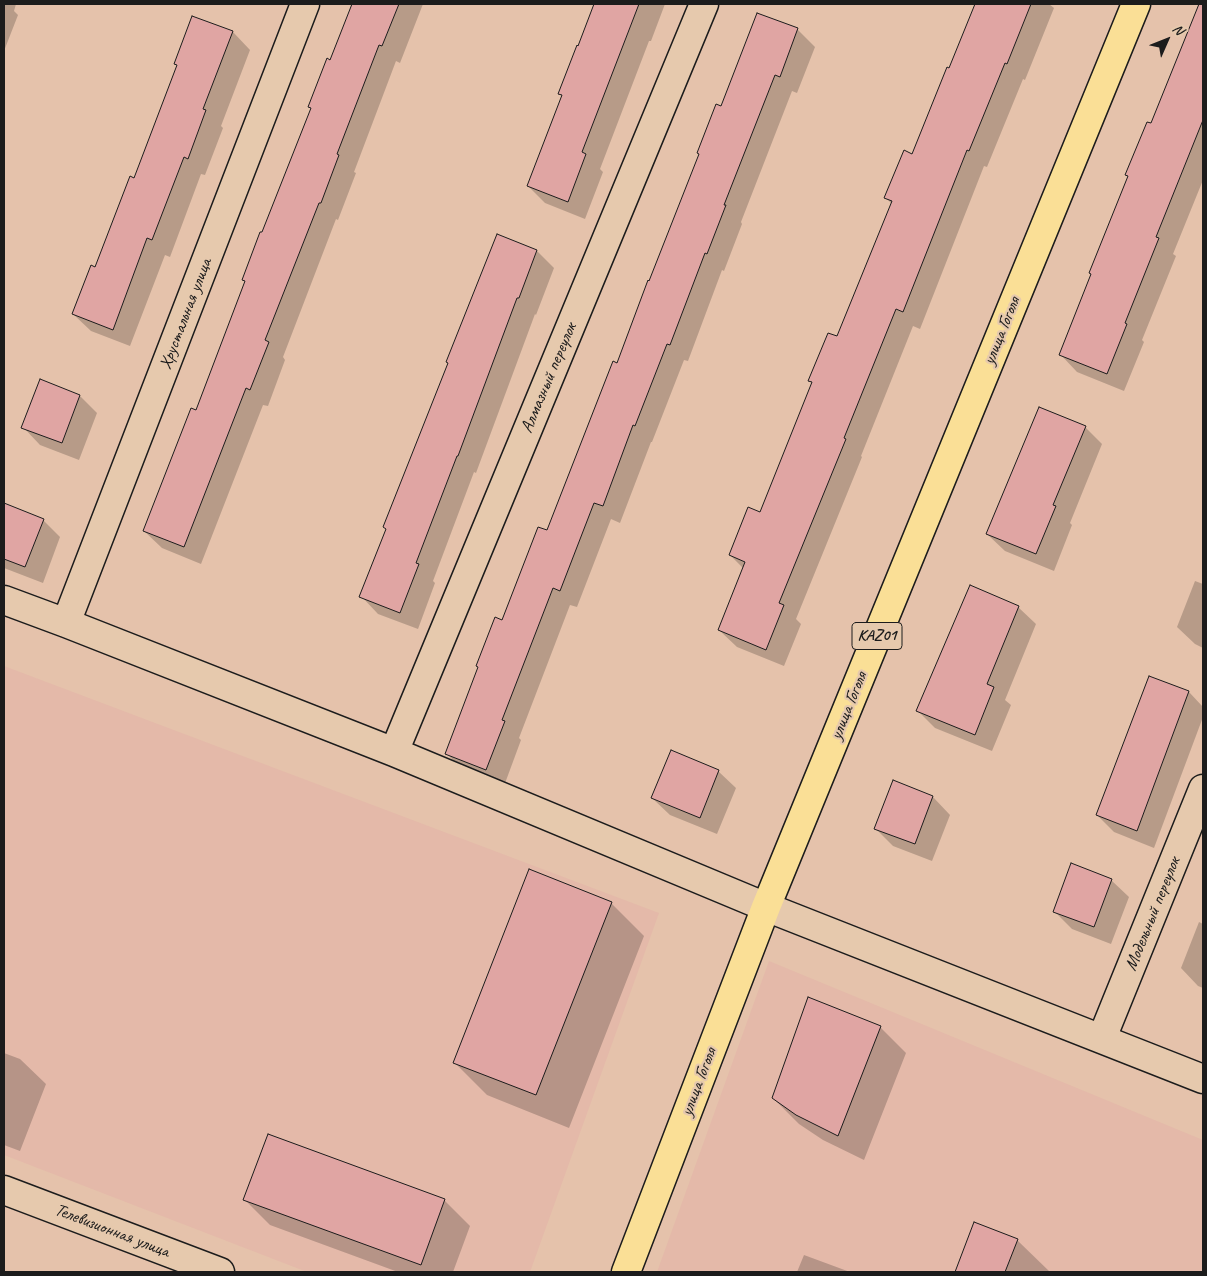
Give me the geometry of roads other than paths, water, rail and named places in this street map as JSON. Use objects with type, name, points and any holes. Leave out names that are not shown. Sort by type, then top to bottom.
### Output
[{"type":"highway","name":"улица Гоголя","points":[[626,1272],[766,907],[1136,4]]},
{"type":"street","name":"Хрустальная улица","points":[[66,623],[305,4]]},
{"type":"street","name":"Алмазный переулок","points":[[394,752],[704,4]]},
{"type":"street","points":[[4,600],[394,752],[766,907],[1203,1079]]},
{"type":"street","name":"Модельный переулок","points":[[1102,1038],[1203,789]]},
{"type":"street","name":"Телевизионная улица","points":[[4,1190],[220,1272]]}]
